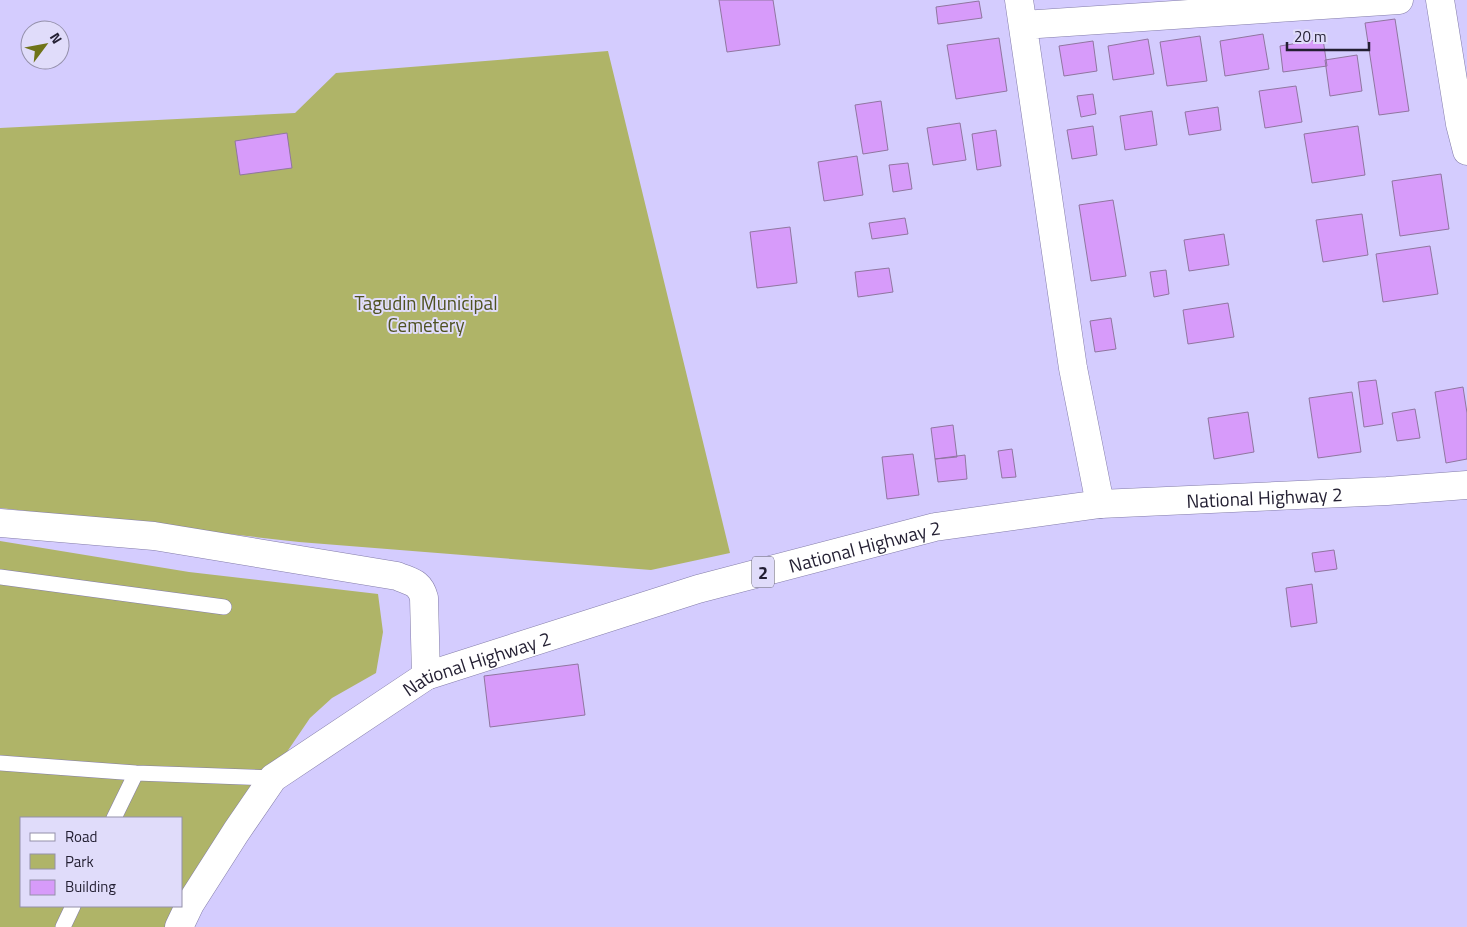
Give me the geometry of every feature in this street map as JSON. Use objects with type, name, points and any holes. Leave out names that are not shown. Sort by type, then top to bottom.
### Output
[{"type":"main road","points":[[1100,504],[1073,368],[1021,12],[1399,0]]},
{"type":"main road","points":[[1440,0],[1460,124],[1467,151]]},
{"type":"main road","name":"National Highway 2","points":[[179,927],[190,904],[273,778],[426,676],[698,589],[935,527],[1100,504],[1387,491],[1467,485]]},
{"type":"main road","points":[[0,523],[154,536],[397,576],[416,583],[422,589],[424,598],[426,676]]},
{"type":"lane","points":[[0,577],[224,607]]},
{"type":"lane","points":[[0,763],[136,773],[273,778]]},
{"type":"lane","points":[[114,817],[136,773]]},
{"type":"lane","points":[[63,927],[73,907]]},
{"type":"green space","name":"Tagudin Municipal Cemetery","points":[[608,51],[730,553],[651,570],[299,542],[0,508],[0,128],[295,113],[336,73]]},
{"type":"green space","points":[[0,541],[189,572],[378,594],[383,632],[376,673],[332,698],[310,718],[182,906],[182,817],[20,817],[20,907],[182,907],[168,927],[0,927]]},
{"type":"building","points":[[719,0],[773,0],[780,45],[727,52]]},
{"type":"building","points":[[979,1],[982,18],[938,24],[936,7]]},
{"type":"building","points":[[1395,19],[1409,111],[1379,115],[1365,23]]},
{"type":"building","points":[[1263,34],[1269,69],[1225,76],[1220,41]]},
{"type":"building","points":[[1200,36],[1207,81],[1167,86],[1160,42]]},
{"type":"building","points":[[999,38],[1007,91],[956,99],[947,45]]},
{"type":"building","points":[[1148,39],[1154,74],[1113,80],[1108,46]]},
{"type":"building","points":[[1323,39],[1327,66],[1283,72],[1280,46]]},
{"type":"building","points":[[1093,41],[1097,71],[1064,76],[1059,46]]},
{"type":"building","points":[[1357,55],[1362,91],[1330,96],[1325,60]]},
{"type":"building","points":[[1296,86],[1302,122],[1265,128],[1259,91]]},
{"type":"building","points":[[1093,94],[1096,114],[1081,117],[1077,96]]},
{"type":"building","points":[[881,101],[888,150],[863,154],[855,105]]},
{"type":"building","points":[[1218,107],[1221,130],[1189,135],[1185,112]]},
{"type":"building","points":[[1152,111],[1157,145],[1125,150],[1120,116]]},
{"type":"building","points":[[960,123],[966,160],[933,165],[927,128]]},
{"type":"building","points":[[1093,126],[1097,155],[1072,159],[1067,130]]},
{"type":"building","points":[[1358,126],[1365,175],[1312,183],[1304,134]]},
{"type":"building","points":[[996,130],[1001,166],[977,170],[972,134]]},
{"type":"building","points":[[287,133],[292,168],[240,175],[235,141]]},
{"type":"building","points":[[857,156],[863,195],[824,201],[818,162]]},
{"type":"building","points":[[908,163],[912,189],[893,192],[889,165]]},
{"type":"building","points":[[1441,174],[1449,229],[1400,236],[1392,181]]},
{"type":"building","points":[[1113,200],[1126,276],[1091,281],[1079,205]]},
{"type":"building","points":[[1362,214],[1368,255],[1323,262],[1316,220]]},
{"type":"building","points":[[905,218],[908,234],[872,239],[869,223]]},
{"type":"building","points":[[790,227],[797,283],[757,288],[750,232]]},
{"type":"building","points":[[1224,234],[1229,265],[1189,271],[1184,240]]},
{"type":"building","points":[[1430,246],[1438,294],[1383,302],[1376,254]]},
{"type":"building","points":[[889,268],[893,292],[858,297],[855,272]]},
{"type":"building","points":[[1166,270],[1169,294],[1154,297],[1150,272]]},
{"type":"building","points":[[1228,303],[1234,337],[1188,344],[1183,310]]},
{"type":"building","points":[[1111,318],[1116,349],[1095,352],[1090,321]]},
{"type":"building","points":[[1376,380],[1383,424],[1364,427],[1358,382]]},
{"type":"building","points":[[1463,387],[1467,413],[1467,459],[1446,463],[1435,392]]},
{"type":"building","points":[[1352,392],[1361,452],[1318,458],[1309,398]]},
{"type":"building","points":[[1415,409],[1420,438],[1397,441],[1392,413]]},
{"type":"building","points":[[1248,412],[1254,452],[1214,459],[1208,418]]},
{"type":"building","points":[[953,425],[957,457],[935,459],[931,428]]},
{"type":"building","points":[[1012,449],[1016,477],[1002,478],[998,451]]},
{"type":"building","points":[[913,454],[919,495],[887,499],[882,457]]},
{"type":"building","points":[[965,455],[967,479],[938,482],[935,459]]},
{"type":"building","points":[[1334,550],[1337,569],[1315,572],[1312,553]]},
{"type":"building","points":[[1312,584],[1317,623],[1291,627],[1286,588]]},
{"type":"building","points":[[578,664],[585,715],[490,727],[484,676]]}]
